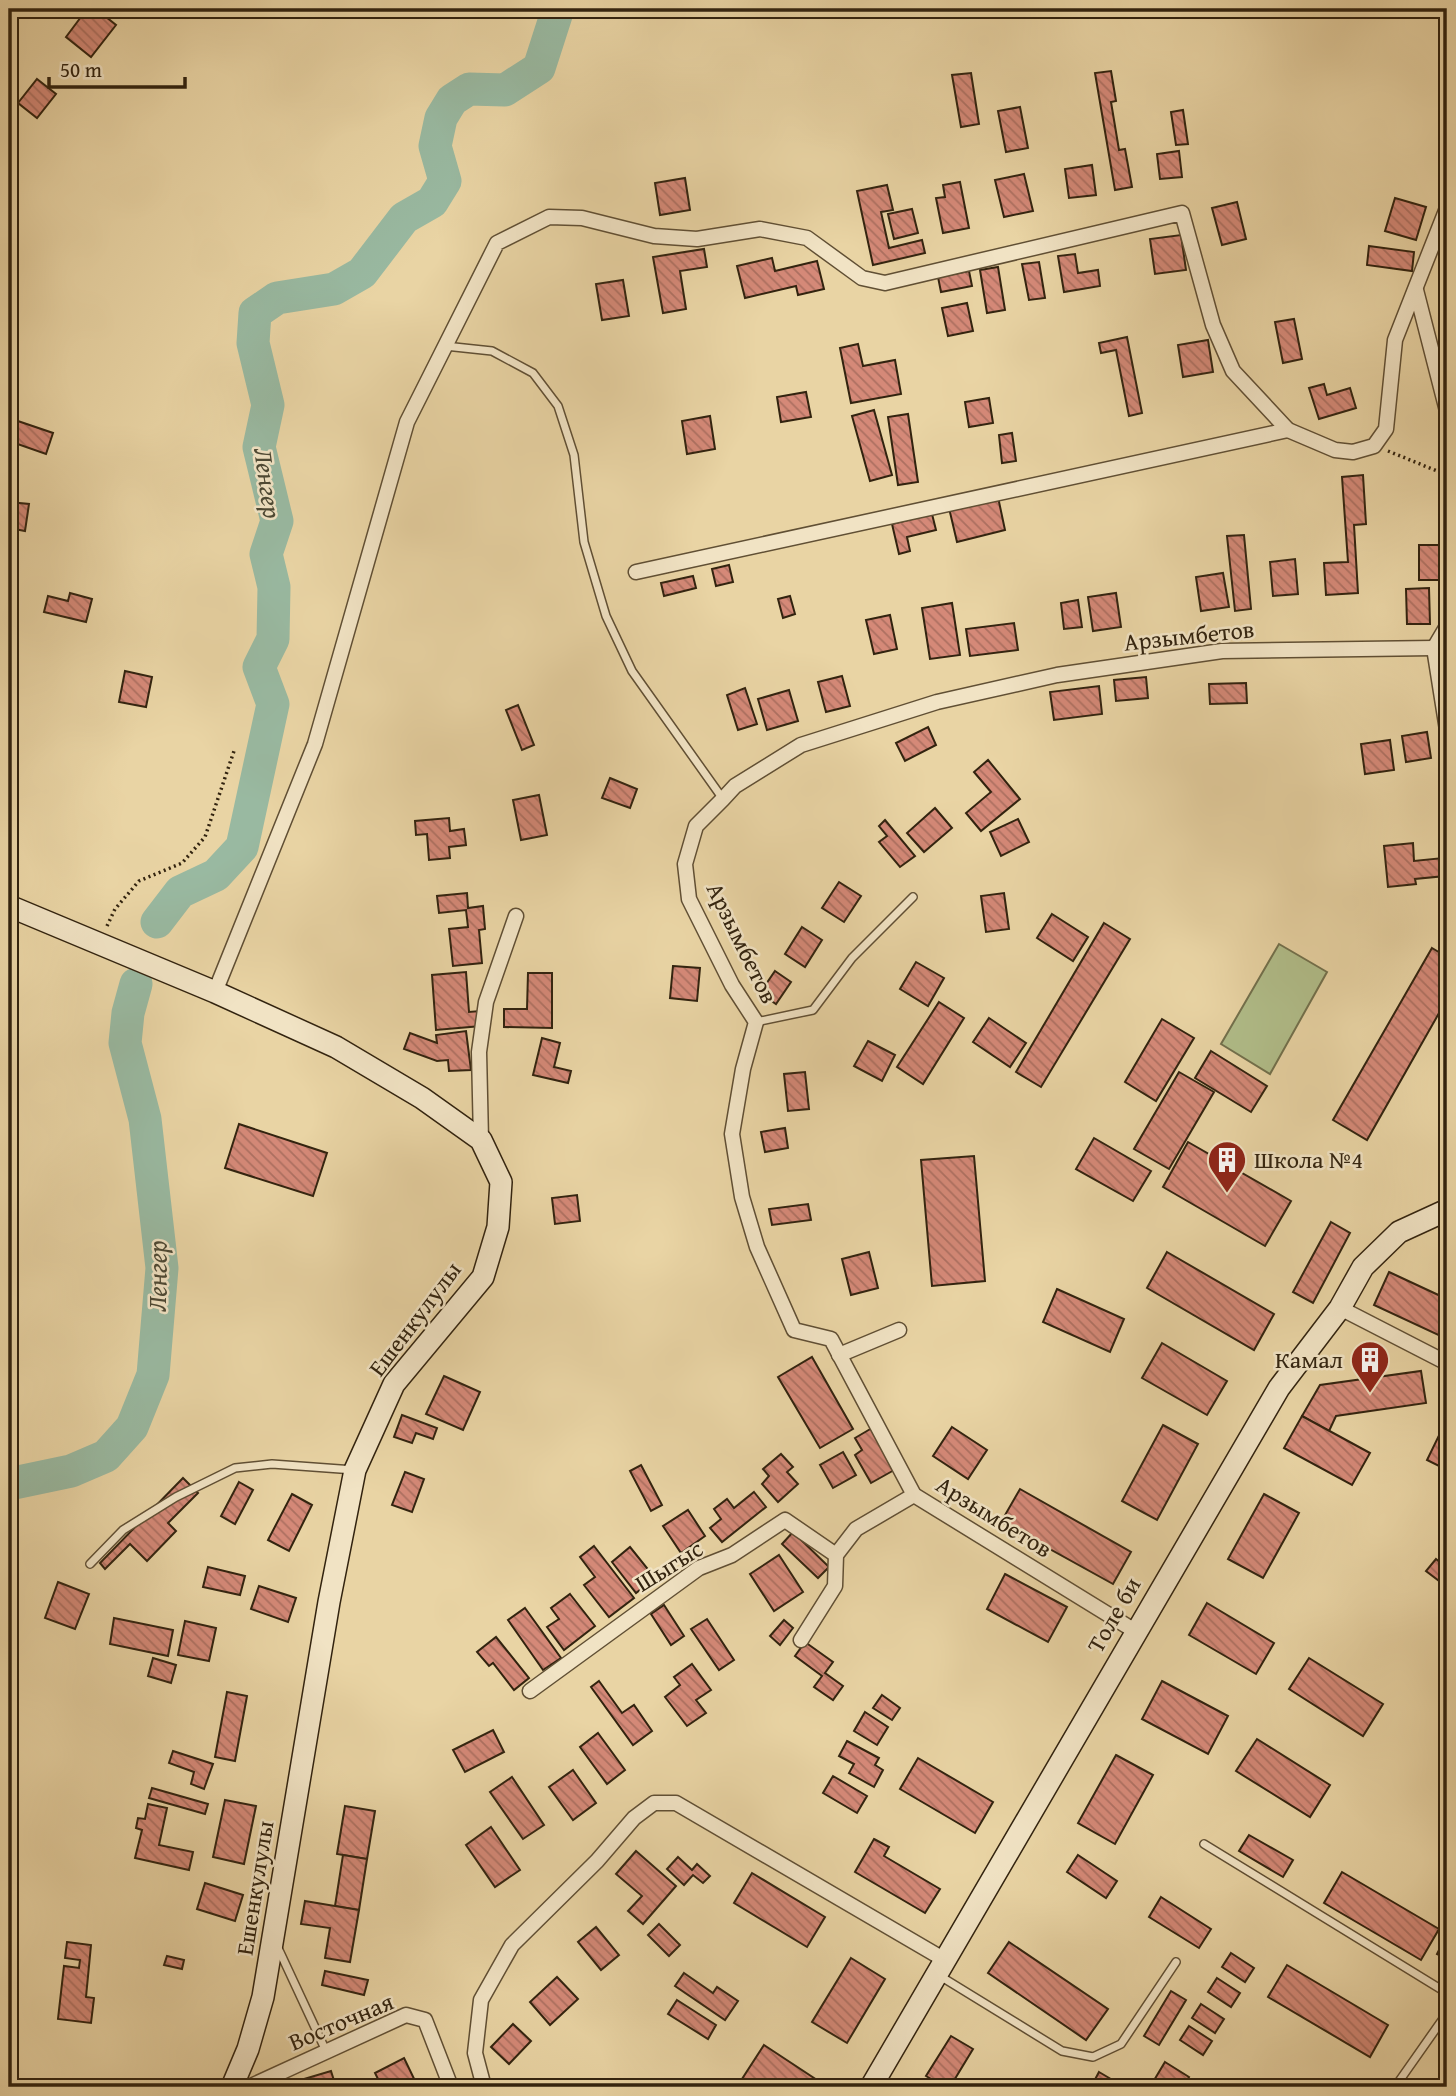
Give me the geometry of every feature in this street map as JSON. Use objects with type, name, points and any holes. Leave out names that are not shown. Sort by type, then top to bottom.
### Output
[{"type":"street","points":[[215,992],[315,744],[407,422],[496,243],[549,217],[582,218],[665,237],[697,239],[760,229],[807,238],[862,278],[885,283],[1182,213],[1213,325],[1233,371],[1288,430],[1335,450],[1353,453],[1374,446],[1386,429],[1395,340],[1447,208]]},
{"type":"street","points":[[1416,290],[1447,411]]},
{"type":"street","points":[[636,572],[1288,430]]},
{"type":"street","points":[[1447,626],[1434,648],[1447,730]]},
{"type":"street","name":"Арзымбетов","points":[[1135,1631],[914,1495],[831,1339],[794,1330],[757,1247],[742,1197],[732,1134],[743,1069],[756,1022],[732,985],[690,899],[685,864],[696,827],[735,786],[801,745],[937,702],[1057,675],[1222,650],[1434,648]]},
{"type":"street","name":"Ешенкулулы","points":[[9,906],[215,992],[336,1047],[422,1098],[481,1140],[501,1182],[498,1227],[483,1277],[394,1384],[355,1470],[329,1602],[263,1997],[248,2049],[232,2087]]},
{"type":"street","points":[[481,1140],[480,1052],[486,1002],[516,916]]},
{"type":"street","name":"Толе би","points":[[871,2087],[1279,1388],[1340,1308],[1363,1267],[1399,1232],[1447,1210]]},
{"type":"street","points":[[1340,1308],[1447,1363]]},
{"type":"street","points":[[839,1355],[899,1330]]},
{"type":"street","points":[[801,1640],[835,1586],[836,1555],[856,1529],[914,1495]]},
{"type":"street","name":"Шыгыс","points":[[530,1691],[699,1568],[732,1555],[785,1520],[836,1555]]},
{"type":"street","points":[[484,2087],[475,2053],[481,2000],[512,1945],[597,1861],[634,1818],[654,1803],[676,1803],[941,1967]]},
{"type":"street","name":"Восточная","points":[[249,2087],[406,2015],[425,2020],[451,2087]]},
{"type":"lane","points":[[445,346],[492,351],[523,367],[533,373],[558,406],[574,456],[584,542],[606,616],[632,671],[723,799]]},
{"type":"lane","points":[[1447,730],[1447,748]]},
{"type":"lane","points":[[756,1022],[813,1010],[852,958],[913,897]]},
{"type":"lane","points":[[90,1564],[123,1530],[176,1497],[235,1468],[272,1464],[355,1470]]},
{"type":"lane","points":[[1205,1844],[1447,1993]]},
{"type":"lane","points":[[273,1938],[327,2052]]},
{"type":"lane","points":[[941,1967],[1062,2051],[1093,2057],[1121,2044],[1176,1962]]},
{"type":"lane","points":[[1395,2087],[1447,2013]]},
{"type":"path","points":[[1374,446],[1447,475]]},
{"type":"path","points":[[99,943],[115,909],[139,881],[182,863],[205,837],[234,751]]},
{"type":"green space","points":[[1279,944],[1327,972],[1270,1074],[1221,1044]]},
{"type":"building","points":[[87,9],[96,9],[116,25],[91,57],[66,37]]},
{"type":"building","points":[[1111,71],[1116,101],[1111,102],[1119,150],[1125,149],[1132,187],[1115,190],[1095,73]]},
{"type":"building","points":[[971,73],[979,124],[961,127],[952,75]]},
{"type":"building","points":[[37,79],[56,94],[37,118],[18,103]]},
{"type":"building","points":[[1020,107],[1028,148],[1006,152],[998,111]]},
{"type":"building","points":[[1183,110],[1188,144],[1176,145],[1171,112]]},
{"type":"building","points":[[1179,151],[1182,177],[1160,179],[1157,154]]},
{"type":"building","points":[[1092,165],[1096,195],[1069,198],[1065,169]]},
{"type":"building","points":[[1024,174],[1033,211],[1004,217],[995,180]]},
{"type":"building","points":[[685,178],[690,210],[660,215],[655,183]]},
{"type":"building","points":[[960,182],[969,228],[943,233],[936,198],[945,197],[943,185]]},
{"type":"building","points":[[887,185],[893,210],[881,212],[889,248],[922,240],[925,253],[873,265],[857,191]]},
{"type":"building","points":[[1395,198],[1426,207],[1416,240],[1385,231]]},
{"type":"building","points":[[1237,202],[1246,239],[1222,245],[1212,208]]},
{"type":"building","points":[[912,209],[918,233],[894,239],[888,214]]},
{"type":"building","points":[[1181,235],[1186,270],[1155,274],[1150,239]]},
{"type":"building","points":[[1369,246],[1414,252],[1412,271],[1367,265]]},
{"type":"building","points":[[704,249],[707,267],[680,271],[686,309],[663,313],[653,257]]},
{"type":"building","points":[[1075,254],[1078,273],[1098,270],[1100,286],[1064,292],[1058,256]]},
{"type":"building","points":[[772,258],[775,271],[817,261],[824,289],[798,295],[796,286],[745,298],[737,266]]},
{"type":"building","points":[[1039,262],[1045,298],[1029,300],[1022,264]]},
{"type":"building","points":[[998,267],[1005,310],[987,313],[980,270]]},
{"type":"building","points":[[969,271],[972,286],[941,292],[938,277]]},
{"type":"building","points":[[623,280],[629,316],[602,320],[596,284]]},
{"type":"building","points":[[967,303],[973,331],[948,336],[942,308]]},
{"type":"building","points":[[1294,319],[1302,359],[1283,363],[1275,322]]},
{"type":"building","points":[[1127,337],[1142,413],[1129,416],[1116,350],[1101,353],[1099,343]]},
{"type":"building","points":[[1208,340],[1213,372],[1183,377],[1178,345]]},
{"type":"building","points":[[858,344],[863,366],[895,360],[901,394],[851,403],[840,348]]},
{"type":"building","points":[[1324,384],[1327,395],[1350,388],[1356,408],[1319,419],[1309,388]]},
{"type":"building","points":[[806,392],[811,417],[781,422],[777,397]]},
{"type":"building","points":[[989,398],[993,423],[969,427],[965,402]]},
{"type":"building","points":[[874,410],[892,475],[870,481],[852,416]]},
{"type":"building","points":[[908,414],[918,482],[898,485],[888,417]]},
{"type":"building","points":[[710,416],[715,449],[687,454],[682,421]]},
{"type":"building","points":[[9,418],[53,433],[46,454],[9,441]]},
{"type":"building","points":[[1012,433],[1016,461],[1002,463],[999,435]]},
{"type":"building","points":[[1363,475],[1366,524],[1354,525],[1358,593],[1326,595],[1324,563],[1348,562],[1342,477]]},
{"type":"building","points":[[998,497],[1005,530],[957,542],[949,508]]},
{"type":"building","points":[[9,502],[29,504],[25,531],[9,528]]},
{"type":"building","points":[[932,514],[936,530],[907,537],[910,551],[899,554],[892,524]]},
{"type":"building","points":[[1244,535],[1251,609],[1235,611],[1227,536]]},
{"type":"building","points":[[1419,545],[1447,545],[1447,580],[1419,580]]},
{"type":"building","points":[[1295,559],[1298,594],[1273,596],[1270,562]]},
{"type":"building","points":[[729,565],[733,582],[716,586],[712,569]]},
{"type":"building","points":[[1223,573],[1229,607],[1201,611],[1196,577]]},
{"type":"building","points":[[693,576],[696,588],[664,596],[661,583]]},
{"type":"building","points":[[1429,588],[1430,624],[1407,624],[1406,589]]},
{"type":"building","points":[[70,593],[92,599],[86,622],[44,612],[48,596],[68,601]]},
{"type":"building","points":[[1116,593],[1121,627],[1093,631],[1088,597]]},
{"type":"building","points":[[790,596],[795,614],[783,618],[778,599]]},
{"type":"building","points":[[1078,600],[1082,627],[1064,629],[1061,603]]},
{"type":"building","points":[[952,603],[960,655],[930,659],[922,608]]},
{"type":"building","points":[[890,615],[897,649],[874,654],[866,620]]},
{"type":"building","points":[[1014,623],[1018,650],[970,656],[966,629]]},
{"type":"building","points":[[125,671],[152,677],[146,707],[119,702]]},
{"type":"building","points":[[842,676],[850,706],[826,712],[818,682]]},
{"type":"building","points":[[1146,677],[1148,698],[1116,701],[1114,680]]},
{"type":"building","points":[[1246,683],[1247,703],[1210,704],[1209,684]]},
{"type":"building","points":[[1099,686],[1102,714],[1054,720],[1050,692]]},
{"type":"building","points":[[745,688],[757,724],[738,730],[727,695]]},
{"type":"building","points":[[789,690],[798,721],[767,730],[758,699]]},
{"type":"building","points":[[518,705],[534,745],[522,750],[506,710]]},
{"type":"building","points":[[928,727],[936,745],[905,761],[896,743]]},
{"type":"building","points":[[1427,732],[1431,758],[1406,762],[1402,736]]},
{"type":"building","points":[[1390,740],[1394,770],[1365,774],[1361,744]]},
{"type":"building","points":[[988,760],[1020,799],[981,831],[966,813],[991,792],[974,772]]},
{"type":"building","points":[[610,778],[637,789],[630,808],[602,798]]},
{"type":"building","points":[[539,795],[547,835],[521,840],[513,800]]},
{"type":"building","points":[[935,808],[952,828],[924,852],[907,833]]},
{"type":"building","points":[[449,818],[450,831],[464,829],[466,845],[449,847],[450,858],[429,860],[427,834],[416,835],[415,821]]},
{"type":"building","points":[[1018,819],[1029,842],[1001,856],[990,832]]},
{"type":"building","points":[[885,820],[915,856],[900,867],[879,842],[887,836],[879,826]]},
{"type":"building","points":[[1413,843],[1414,861],[1443,858],[1445,876],[1415,879],[1416,884],[1388,887],[1384,846]]},
{"type":"building","points":[[839,882],[861,896],[844,922],[822,908]]},
{"type":"building","points":[[467,893],[468,908],[483,906],[485,929],[479,930],[482,963],[453,966],[449,929],[468,927],[466,910],[439,913],[437,896]]},
{"type":"building","points":[[1004,893],[1009,929],[986,932],[981,896]]},
{"type":"building","points":[[1052,914],[1088,937],[1073,961],[1037,938]]},
{"type":"building","points":[[1104,923],[1130,939],[1041,1087],[1016,1072]]},
{"type":"building","points":[[802,927],[822,940],[805,967],[785,954]]},
{"type":"building","points":[[1432,948],[1447,957],[1447,999],[1367,1140],[1333,1120]]},
{"type":"building","points":[[916,962],[944,978],[928,1006],[900,989]]},
{"type":"building","points":[[673,966],[700,968],[697,1001],[670,998]]},
{"type":"building","points":[[775,971],[791,982],[776,1004],[760,993]]},
{"type":"building","points":[[466,972],[469,1012],[480,1011],[481,1026],[436,1030],[432,975]]},
{"type":"building","points":[[528,973],[552,973],[552,1028],[504,1027],[504,1009],[527,1009]]},
{"type":"building","points":[[939,1002],[964,1018],[923,1084],[897,1067]]},
{"type":"building","points":[[989,1018],[1026,1043],[1010,1067],[973,1042]]},
{"type":"building","points":[[1162,1019],[1194,1038],[1156,1101],[1125,1082]]},
{"type":"building","points":[[466,1031],[471,1070],[449,1071],[448,1060],[437,1061],[404,1049],[410,1033],[437,1043],[436,1035]]},
{"type":"building","points":[[542,1038],[560,1043],[554,1067],[571,1071],[568,1083],[533,1075]]},
{"type":"building","points":[[868,1041],[895,1055],[882,1081],[854,1066]]},
{"type":"building","points":[[1211,1051],[1267,1086],[1251,1112],[1195,1078]]},
{"type":"building","points":[[805,1072],[809,1109],[788,1111],[784,1074]]},
{"type":"building","points":[[1179,1072],[1214,1092],[1169,1169],[1134,1149]]},
{"type":"building","points":[[239,1124],[327,1153],[313,1196],[225,1168]]},
{"type":"building","points":[[785,1128],[788,1148],[765,1152],[761,1132]]},
{"type":"building","points":[[1094,1138],[1151,1171],[1133,1201],[1076,1169]]},
{"type":"building","name":"Школа №4","points":[[1188,1142],[1291,1201],[1265,1246],[1163,1187]]},
{"type":"building","points":[[974,1156],[985,1281],[932,1286],[921,1160]]},
{"type":"building","points":[[577,1195],[580,1221],[555,1224],[552,1198]]},
{"type":"building","points":[[808,1204],[811,1220],[772,1225],[769,1209]]},
{"type":"building","points":[[1331,1222],[1350,1233],[1313,1303],[1293,1292]]},
{"type":"building","points":[[869,1252],[878,1288],[851,1295],[842,1259]]},
{"type":"building","points":[[1167,1252],[1274,1314],[1254,1350],[1147,1288]]},
{"type":"building","points":[[1389,1272],[1447,1299],[1447,1339],[1374,1305]]},
{"type":"building","points":[[1057,1289],[1124,1319],[1110,1352],[1043,1322]]},
{"type":"building","points":[[1162,1343],[1227,1381],[1207,1415],[1142,1378]]},
{"type":"building","points":[[812,1357],[853,1429],[820,1448],[778,1377]]},
{"type":"building","name":"Камал","points":[[1421,1371],[1426,1403],[1336,1416],[1329,1431],[1302,1416],[1320,1385]]},
{"type":"building","points":[[444,1376],[480,1392],[463,1430],[426,1414]]},
{"type":"building","points":[[402,1415],[437,1428],[433,1439],[416,1433],[412,1443],[394,1437]]},
{"type":"building","points":[[1302,1416],[1370,1453],[1352,1485],[1284,1448]]},
{"type":"building","points":[[1445,1423],[1447,1424],[1447,1470],[1427,1460]]},
{"type":"building","points":[[1163,1425],[1198,1444],[1157,1520],[1122,1501]]},
{"type":"building","points":[[952,1427],[987,1450],[968,1479],[933,1456]]},
{"type":"building","points":[[872,1428],[896,1469],[871,1483],[855,1455],[862,1450],[855,1438]]},
{"type":"building","points":[[843,1452],[856,1475],[833,1488],[820,1465]]},
{"type":"building","points":[[781,1454],[793,1467],[787,1472],[798,1484],[778,1502],[762,1484],[769,1476],[763,1469]]},
{"type":"building","points":[[641,1465],[662,1505],[651,1511],[630,1471]]},
{"type":"building","points":[[405,1472],[424,1479],[412,1512],[392,1505]]},
{"type":"building","points":[[183,1478],[198,1493],[168,1523],[176,1531],[147,1561],[130,1544],[105,1569],[100,1563]]},
{"type":"building","points":[[239,1482],[253,1490],[235,1524],[221,1516]]},
{"type":"building","points":[[1020,1489],[1131,1552],[1113,1584],[1001,1522]]},
{"type":"building","points":[[754,1492],[766,1507],[722,1542],[710,1528],[721,1519],[714,1509],[727,1499],[734,1508]]},
{"type":"building","points":[[292,1494],[312,1505],[289,1551],[268,1540]]},
{"type":"building","points":[[1264,1494],[1299,1513],[1263,1578],[1228,1559]]},
{"type":"building","points":[[688,1510],[705,1536],[681,1553],[663,1526]]},
{"type":"building","points":[[793,1532],[829,1567],[818,1578],[782,1544]]},
{"type":"building","points":[[594,1546],[634,1598],[609,1617],[584,1585],[595,1577],[580,1557]]},
{"type":"building","points":[[630,1547],[655,1578],[636,1593],[612,1562]]},
{"type":"building","points":[[779,1555],[803,1592],[774,1611],[750,1574]]},
{"type":"building","points":[[1436,1559],[1447,1568],[1447,1587],[1426,1571]]},
{"type":"building","points":[[208,1567],[245,1576],[240,1595],[203,1587]]},
{"type":"building","points":[[1005,1574],[1067,1607],[1048,1642],[987,1609]]},
{"type":"building","points":[[58,1582],[89,1594],[75,1629],[45,1618]]},
{"type":"building","points":[[259,1586],[296,1598],[288,1622],[251,1609]]},
{"type":"building","points":[[570,1594],[595,1626],[564,1650],[547,1627],[559,1619],[551,1608]]},
{"type":"building","points":[[1207,1603],[1274,1643],[1256,1674],[1189,1635]]},
{"type":"building","points":[[664,1605],[684,1636],[671,1645],[651,1614]]},
{"type":"building","points":[[525,1608],[561,1658],[543,1670],[508,1620]]},
{"type":"building","points":[[114,1618],[173,1630],[168,1656],[110,1644]]},
{"type":"building","points":[[707,1619],[734,1660],[719,1670],[691,1629]]},
{"type":"building","points":[[784,1620],[793,1628],[780,1645],[770,1636]]},
{"type":"building","points":[[185,1621],[216,1628],[209,1661],[178,1655]]},
{"type":"building","points":[[496,1637],[529,1678],[514,1690],[493,1663],[489,1666],[477,1652]]},
{"type":"building","points":[[805,1642],[833,1662],[825,1673],[843,1686],[833,1700],[814,1687],[822,1676],[795,1656]]},
{"type":"building","points":[[153,1658],[176,1665],[171,1683],[148,1676]]},
{"type":"building","points":[[1309,1658],[1383,1704],[1363,1736],[1289,1689]]},
{"type":"building","points":[[692,1664],[711,1690],[696,1700],[706,1713],[687,1726],[665,1697],[680,1685],[674,1677]]},
{"type":"building","points":[[599,1681],[622,1713],[634,1705],[652,1731],[633,1745],[591,1687]]},
{"type":"building","points":[[1162,1681],[1228,1716],[1208,1754],[1142,1719]]},
{"type":"building","points":[[227,1692],[247,1696],[235,1761],[215,1757]]},
{"type":"building","points":[[882,1695],[900,1708],[892,1720],[873,1708]]},
{"type":"building","points":[[865,1712],[888,1727],[877,1745],[854,1731]]},
{"type":"building","points":[[493,1730],[504,1752],[465,1772],[453,1750]]},
{"type":"building","points":[[598,1733],[625,1770],[607,1784],[580,1747]]},
{"type":"building","points":[[1257,1739],[1330,1785],[1310,1817],[1236,1771]]},
{"type":"building","points":[[847,1741],[879,1758],[875,1765],[883,1770],[874,1787],[849,1773],[854,1764],[839,1756]]},
{"type":"building","points":[[173,1751],[213,1764],[204,1789],[191,1784],[194,1772],[169,1763]]},
{"type":"building","points":[[1116,1755],[1153,1775],[1115,1844],[1078,1823]]},
{"type":"building","points":[[918,1758],[993,1802],[975,1833],[900,1789]]},
{"type":"building","points":[[573,1770],[596,1803],[573,1820],[549,1787]]},
{"type":"building","points":[[833,1776],[867,1796],[857,1813],[823,1793]]},
{"type":"building","points":[[512,1777],[544,1825],[523,1839],[490,1792]]},
{"type":"building","points":[[152,1788],[208,1804],[205,1814],[149,1798]]},
{"type":"building","points":[[225,1800],[256,1806],[244,1864],[213,1857]]},
{"type":"building","points":[[148,1804],[167,1808],[159,1845],[193,1852],[189,1870],[135,1858],[142,1830],[136,1828],[138,1818],[145,1819]]},
{"type":"building","points":[[345,1806],[375,1811],[367,1859],[337,1854]]},
{"type":"building","points":[[491,1827],[520,1870],[495,1887],[466,1845]]},
{"type":"building","points":[[1249,1835],[1293,1860],[1283,1877],[1239,1851]]},
{"type":"building","points":[[874,1839],[889,1847],[884,1856],[940,1889],[925,1913],[855,1872]]},
{"type":"building","points":[[636,1851],[676,1886],[643,1924],[628,1911],[642,1896],[616,1874]]},
{"type":"building","points":[[343,1855],[367,1859],[359,1910],[335,1906]]},
{"type":"building","points":[[1078,1855],[1117,1881],[1106,1898],[1067,1872]]},
{"type":"building","points":[[678,1857],[692,1870],[697,1864],[710,1876],[703,1883],[693,1875],[684,1885],[667,1869]]},
{"type":"building","points":[[1342,1872],[1439,1929],[1421,1960],[1324,1903]]},
{"type":"building","points":[[752,1873],[825,1917],[807,1947],[734,1903]]},
{"type":"building","points":[[205,1883],[243,1895],[235,1921],[197,1909]]},
{"type":"building","points":[[1161,1897],[1211,1929],[1199,1948],[1149,1917]]},
{"type":"building","points":[[305,1901],[359,1910],[350,1962],[325,1958],[330,1928],[301,1924]]},
{"type":"building","points":[[659,1924],[680,1945],[669,1956],[648,1935]]},
{"type":"building","points":[[596,1927],[619,1955],[601,1970],[578,1942]]},
{"type":"building","points":[[1447,1934],[1447,1959],[1437,1954]]},
{"type":"building","points":[[67,1942],[91,1945],[86,1997],[94,1998],[91,2023],[58,2019],[64,1966],[79,1968],[80,1960],[65,1958]]},
{"type":"building","points":[[1009,1942],[1108,2009],[1086,2040],[988,1973]]},
{"type":"building","points":[[1231,1953],[1254,1968],[1245,1982],[1222,1967]]},
{"type":"building","points":[[167,1956],[184,1960],[182,1969],[164,1965]]},
{"type":"building","points":[[851,1958],[885,1979],[847,2043],[812,2022]]},
{"type":"building","points":[[1287,1965],[1388,2025],[1370,2057],[1268,1997]]},
{"type":"building","points":[[325,1971],[368,1980],[364,1995],[322,1985]]},
{"type":"building","points":[[684,1973],[713,1993],[717,1987],[738,2001],[725,2020],[675,1986]]},
{"type":"building","points":[[557,1977],[578,1999],[550,2025],[530,2002]]},
{"type":"building","points":[[1217,1978],[1240,1993],[1231,2007],[1208,1992]]},
{"type":"building","points":[[1171,1991],[1186,2000],[1159,2045],[1144,2036]]},
{"type":"building","points":[[677,2000],[716,2025],[708,2039],[668,2014]]},
{"type":"building","points":[[1201,2004],[1224,2019],[1215,2033],[1192,2018]]},
{"type":"building","points":[[513,2024],[531,2041],[509,2064],[491,2047]]},
{"type":"building","points":[[1189,2026],[1212,2041],[1203,2055],[1180,2040]]},
{"type":"building","points":[[951,2036],[973,2049],[950,2087],[945,2087],[926,2076]]},
{"type":"building","points":[[764,2045],[820,2082],[816,2087],[754,2087],[742,2079]]},
{"type":"building","points":[[404,2058],[418,2087],[382,2087],[375,2073]]},
{"type":"building","points":[[1165,2062],[1189,2077],[1183,2087],[1150,2087]]},
{"type":"building","points":[[331,2071],[336,2087],[295,2087],[294,2082]]},
{"type":"building","points":[[1099,2072],[1116,2082],[1113,2087],[1091,2087]]},
{"type":"waterway","name":"Ленгер","points":[[157,922],[180,892],[216,875],[242,847],[273,704],[259,667],[273,639],[274,587],[266,554],[277,521],[259,447],[268,405],[253,343],[255,313],[277,298],[334,289],[362,273],[404,218],[432,202],[445,181],[435,146],[441,118],[452,100],[469,89],[505,90],[539,68],[558,9]]},
{"type":"waterway","name":"Ленгер","points":[[9,1484],[71,1471],[106,1456],[132,1427],[153,1375],[162,1268],[145,1119],[125,1043],[128,1013],[136,984]]},
{"type":"place","name":"Школа №4","points":[[1227,1194]]},
{"type":"place","name":"Камал","points":[[1370,1394]]}]
